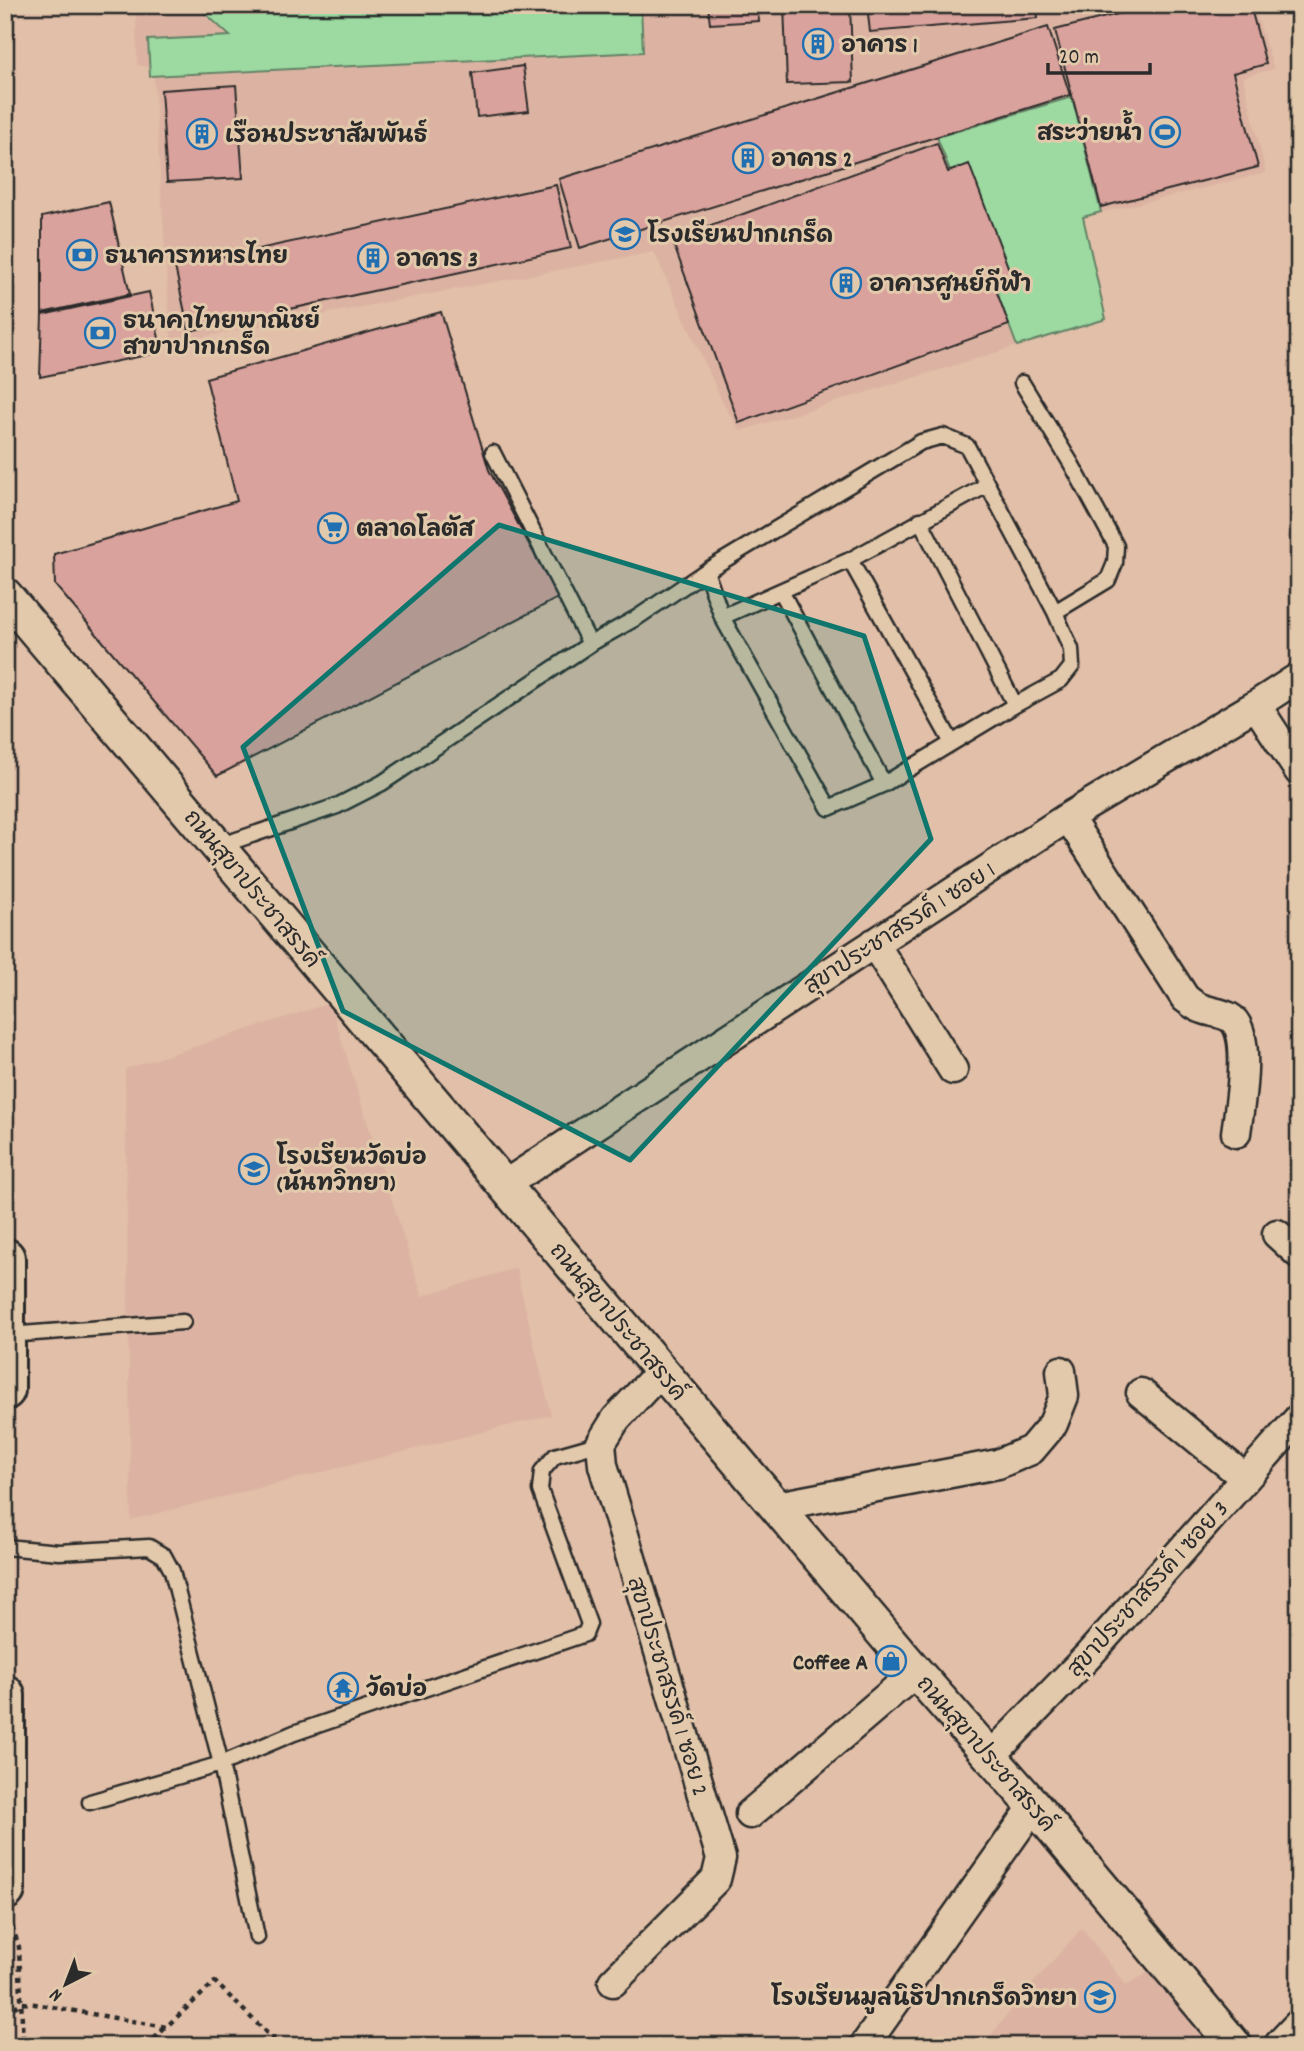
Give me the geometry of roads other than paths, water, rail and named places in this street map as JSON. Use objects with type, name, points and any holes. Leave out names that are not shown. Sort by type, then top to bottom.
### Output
[{"type":"main road","points":[[5,1258],[5,1390]]},
{"type":"main road","points":[[5,1695],[8,1906]]},
{"type":"street","name":"ถนนสุขาประชาสรรค์","points":[[5,595],[1235,2046]]},
{"type":"street","name":"สุขาประชาสรรค์ 1 ซอย 1","points":[[504,1185],[1068,817],[1299,677]]},
{"type":"street","points":[[1256,705],[1299,771]]},
{"type":"street","points":[[1068,817],[1185,998],[1200,1009],[1231,1017],[1240,1029],[1243,1041],[1241,1096],[1236,1133]]},
{"type":"street","points":[[874,943],[953,1070]]},
{"type":"street","points":[[1277,1234],[1299,1254]]},
{"type":"street","points":[[601,1443],[616,1419],[661,1371]]},
{"type":"street","points":[[777,1506],[998,1464],[1031,1450],[1053,1424],[1064,1396],[1060,1371]]},
{"type":"street","points":[[1141,1393],[1245,1478]]},
{"type":"street","name":"สุขาประชาสรรค์ 1 ซอย 3","points":[[991,1756],[1088,1656],[1299,1418]]},
{"type":"street","name":"สุขาประชาสรรค์ 1 ซอย 2","points":[[601,1443],[603,1465],[721,1858],[716,1879],[613,1982]]},
{"type":"street","points":[[750,1814],[916,1672]]},
{"type":"street","points":[[864,2046],[1034,1806]]},
{"type":"street","points":[[1281,2046],[1299,2026]]},
{"type":"lane","points":[[1022,383],[1116,546],[1115,563],[1108,580],[1055,612]]},
{"type":"lane","points":[[218,847],[337,806],[382,783],[706,570],[921,442],[943,436],[967,446],[1055,612],[1071,649],[1072,666],[1061,680],[884,784],[829,808],[722,617],[706,570]]},
{"type":"lane","points":[[493,453],[590,644]]},
{"type":"lane","points":[[722,617],[849,560],[987,485]]},
{"type":"lane","points":[[920,520],[1015,705]]},
{"type":"lane","points":[[849,560],[952,743]]},
{"type":"lane","points":[[781,592],[884,784]]},
{"type":"lane","points":[[7,1335],[183,1322]]},
{"type":"lane","points":[[90,1802],[221,1764],[294,1733],[585,1634],[589,1624],[540,1490],[542,1471],[555,1456],[601,1443]]},
{"type":"lane","points":[[5,1547],[59,1552],[149,1547],[164,1556],[172,1571],[221,1764],[257,1937]]},
{"type":"place","name":"อาคาร 1","points":[[818,44]]},
{"type":"place","name":"สระว่ายน้ำ","points":[[1165,132]]},
{"type":"place","name":"เรือนประชาสัมพันธ์","points":[[202,134]]},
{"type":"place","name":"อาคาร 2","points":[[748,158]]},
{"type":"place","name":"โรงเรียนปากเกร็ด","points":[[625,234]]},
{"type":"place","name":"ธนาคารทหารไทย","points":[[82,255]]},
{"type":"place","name":"อาคาร 3","points":[[373,258]]},
{"type":"place","name":"อาคารศูนย์กีฬา","points":[[846,283]]},
{"type":"place","name":"ธนาคาไทยพาณิชย์ สาขาปากเกร็ด","points":[[100,333]]},
{"type":"place","name":"ตลาดโลตัส","points":[[333,528]]},
{"type":"place","name":"โรงเรียนวัดบ่อ (นันทวิทยา)","points":[[254,1169]]},
{"type":"place","name":"Coffee A","points":[[891,1661]]},
{"type":"place","name":"วัดบ่อ","points":[[343,1688]]},
{"type":"place","name":"โรงเรียนมูลนิธิปากเกร็ดวิทยา","points":[[1100,1997]]}]
